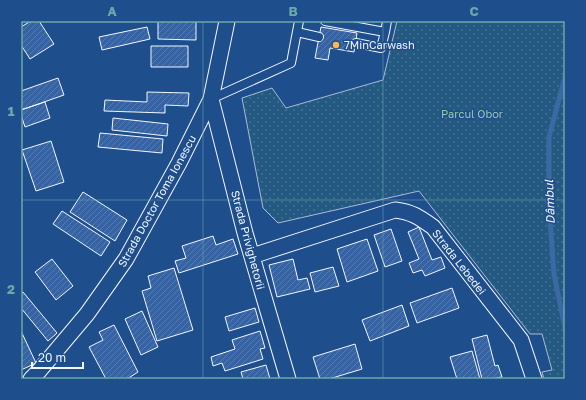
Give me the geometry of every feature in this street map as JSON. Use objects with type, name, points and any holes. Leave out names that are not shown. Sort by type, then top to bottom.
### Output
[{"type":"street","name":"Strada Doctor Toma Ionescu","points":[[31,379],[87,314],[126,259],[179,163],[211,99],[227,21]]},
{"type":"street","name":"Strada Privighetorii","points":[[211,99],[252,256],[288,379]]},
{"type":"street","name":"Strada Lebedei","points":[[252,256],[395,210],[407,211],[433,227],[521,340],[534,379]]},
{"type":"lane","points":[[211,99],[291,63],[299,21]]},
{"type":"lane","points":[[325,21],[384,32]]},
{"type":"lane","points":[[356,43],[381,48],[387,21]]},
{"type":"lane","points":[[297,32],[319,37]]},
{"type":"green space","name":"Parcul Obor","points":[[397,21],[565,21],[565,379],[544,379],[542,372],[552,370],[542,334],[530,334],[419,191],[278,223],[263,208],[242,98],[272,88],[286,108],[383,80]]},
{"type":"building","points":[[31,21],[39,21],[54,44],[30,59],[21,45],[21,27]]},
{"type":"building","points":[[158,21],[196,21],[196,40],[158,39]]},
{"type":"building","points":[[147,27],[150,39],[102,50],[99,37]]},
{"type":"building","name":"7MinCarwash","points":[[321,27],[357,33],[354,52],[330,48],[328,60],[315,58]]},
{"type":"building","points":[[151,46],[188,46],[188,67],[151,67]]},
{"type":"building","points":[[58,78],[64,95],[21,110],[21,91]]},
{"type":"building","points":[[147,92],[189,93],[188,106],[165,105],[165,113],[104,111],[105,100],[147,102]]},
{"type":"building","points":[[45,102],[50,118],[25,127],[21,110]]},
{"type":"building","points":[[113,118],[168,124],[167,136],[112,130]]},
{"type":"building","points":[[100,133],[163,139],[162,153],[98,147]]},
{"type":"building","points":[[51,141],[64,182],[36,191],[22,150]]},
{"type":"building","points":[[83,192],[127,220],[115,241],[70,212]]},
{"type":"building","points":[[62,211],[110,242],[101,256],[53,224]]},
{"type":"building","points":[[419,227],[432,260],[441,257],[445,268],[425,276],[422,270],[413,273],[409,263],[419,259],[408,232]]},
{"type":"building","points":[[391,229],[402,261],[385,267],[374,235]]},
{"type":"building","points":[[213,236],[216,245],[233,239],[238,254],[179,273],[175,261],[186,258],[182,246]]},
{"type":"building","points":[[367,239],[378,271],[347,282],[337,249]]},
{"type":"building","points":[[52,259],[73,286],[56,300],[35,272]]},
{"type":"building","points":[[293,259],[298,280],[307,278],[310,289],[277,297],[269,265]]},
{"type":"building","points":[[333,267],[339,286],[315,292],[310,273]]},
{"type":"building","points":[[174,268],[193,330],[157,341],[142,291],[151,288],[148,276]]},
{"type":"building","points":[[452,288],[459,308],[417,323],[410,303]]},
{"type":"building","points":[[23,292],[57,333],[48,341],[21,308],[21,294]]},
{"type":"building","points":[[402,305],[409,326],[370,341],[362,320]]},
{"type":"building","points":[[255,308],[259,322],[229,331],[225,317]]},
{"type":"building","points":[[142,311],[158,347],[141,355],[125,319]]},
{"type":"building","points":[[114,325],[138,372],[127,379],[106,379],[89,347],[103,340],[99,332]]},
{"type":"building","points":[[21,331],[36,363],[21,370]]},
{"type":"building","points":[[260,331],[265,348],[260,349],[263,359],[225,371],[222,363],[213,366],[211,357],[235,349],[232,340]]},
{"type":"building","points":[[487,335],[495,366],[498,365],[502,377],[482,379],[472,339]]},
{"type":"building","points":[[355,344],[362,369],[329,379],[320,379],[313,357]]},
{"type":"building","points":[[472,351],[480,379],[457,379],[450,357]]},
{"type":"building","points":[[266,365],[270,379],[243,379],[241,372]]},
{"type":"waterway","name":"Dâmbul","points":[[565,77],[549,137],[549,207],[554,274],[565,328]]},
{"type":"place","name":"7MinCarwash","points":[[336,45]]}]
